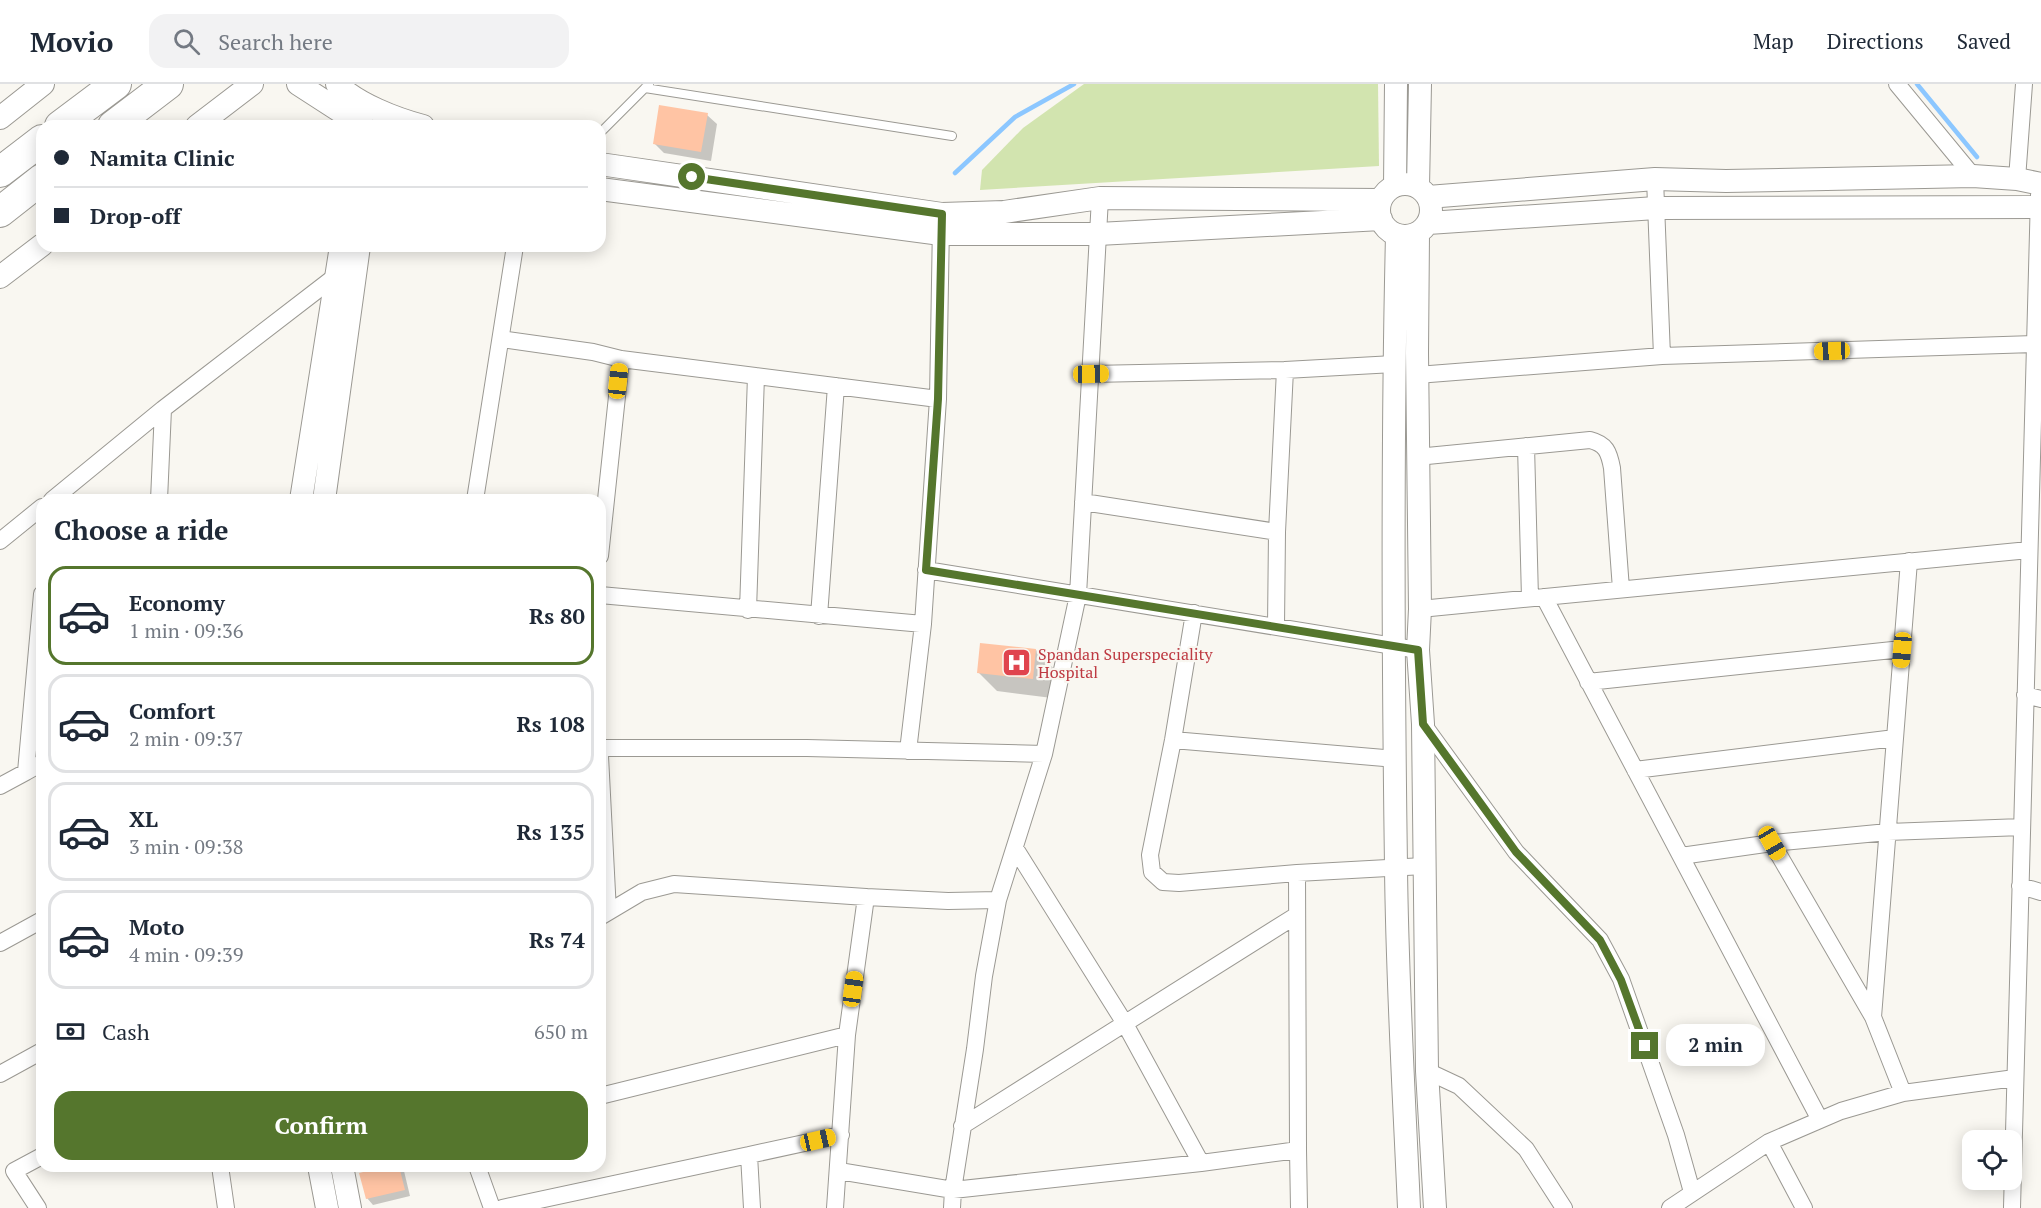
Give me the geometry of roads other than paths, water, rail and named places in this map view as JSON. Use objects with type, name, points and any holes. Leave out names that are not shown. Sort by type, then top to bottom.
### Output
[{"type":"highway","points":[[68,120],[116,84]]},
{"type":"highway","points":[[121,120],[168,84]]},
{"type":"highway","points":[[0,172],[36,145]]},
{"type":"highway","points":[[0,212],[36,184]]},
{"type":"main road","points":[[0,118],[44,84]]},
{"type":"main road","points":[[205,120],[252,84]]},
{"type":"main road","points":[[298,84],[361,119],[386,120]]},
{"type":"main road","points":[[337,84],[361,119]]},
{"type":"main road","points":[[1396,84],[1384,226],[1414,230],[1656,208],[2040,207]]},
{"type":"main road","points":[[1409,1208],[1396,868],[1396,759],[1392,645],[1394,364],[1414,230],[1431,214],[1431,205],[1423,192],[1420,84]]},
{"type":"main road","points":[[606,165],[941,224],[1100,198],[1386,202]]},
{"type":"main road","points":[[606,190],[941,224],[1098,234],[1386,202],[1403,184],[1423,192],[1655,179],[1726,181],[1973,176],[2017,179],[2040,184]]},
{"type":"main road","points":[[1414,230],[1420,609],[1418,650],[1423,724],[1427,1071],[1436,1208]]},
{"type":"main road","points":[[0,277],[36,249]]},
{"type":"main road","points":[[302,494],[340,252]]},
{"type":"main road","points":[[325,494],[358,252]]},
{"type":"main road","points":[[320,1172],[327,1208]]},
{"type":"main road","points":[[343,1172],[350,1208]]},
{"type":"street","points":[[1898,84],[1973,176]]},
{"type":"street","points":[[2017,179],[2024,84]]},
{"type":"street","points":[[1655,179],[1662,356]]},
{"type":"street","points":[[2012,1208],[2022,827],[2033,697],[2029,550],[2038,345],[2040,184]]},
{"type":"street","points":[[952,1208],[984,976],[998,900],[1044,754],[1078,594],[1100,198]]},
{"type":"street","points":[[908,751],[923,624],[938,399],[941,224]]},
{"type":"street","points":[[476,494],[513,252]]},
{"type":"street","points":[[59,494],[337,275]]},
{"type":"street","points":[[501,339],[593,352],[621,359],[938,399]]},
{"type":"street","points":[[1417,375],[1662,356],[2038,345]]},
{"type":"street","points":[[606,500],[621,359]]},
{"type":"street","points":[[1091,374],[1285,370],[1394,364]]},
{"type":"street","points":[[1276,627],[1277,532],[1285,370]]},
{"type":"street","points":[[748,610],[756,376]]},
{"type":"street","points":[[819,616],[836,386]]},
{"type":"street","points":[[159,494],[163,410]]},
{"type":"street","points":[[1417,457],[1590,440],[1600,443],[1609,454],[1612,468],[1620,589]]},
{"type":"street","points":[[1526,446],[1537,598],[1588,682],[1820,1120]]},
{"type":"street","points":[[1083,502],[1277,532]]},
{"type":"street","points":[[0,541],[36,512]]},
{"type":"street","points":[[1420,609],[2029,550]]},
{"type":"street","points":[[1873,1017],[1909,561]]},
{"type":"street","points":[[926,570],[1418,650]]},
{"type":"street","points":[[606,596],[923,624]]},
{"type":"street","points":[[1194,613],[1173,740],[1150,855],[1152,872],[1163,882],[1179,883],[1297,873],[1424,866]]},
{"type":"street","points":[[1588,682],[1902,650]]},
{"type":"street","points":[[26,772],[36,661]]},
{"type":"street","points":[[1423,724],[1516,852],[1600,940],[1621,980],[1676,1135],[1692,1192]]},
{"type":"street","points":[[1635,770],[1895,738]]},
{"type":"street","points":[[1173,740],[1396,759]]},
{"type":"street","points":[[606,748],[1044,754]]},
{"type":"street","points":[[0,786],[36,767]]},
{"type":"street","points":[[1680,856],[1772,843],[1888,832],[2022,827]]},
{"type":"street","points":[[1772,843],[1873,1017],[1903,1093]]},
{"type":"street","points":[[1015,848],[1124,1022],[1202,1163]]},
{"type":"street","points":[[1297,873],[1299,1208]]},
{"type":"street","points":[[606,913],[642,892],[674,884],[866,897],[948,901],[998,900]]},
{"type":"street","points":[[2020,886],[2041,892]]},
{"type":"street","points":[[836,1208],[847,1035],[866,897]]},
{"type":"street","points":[[962,1126],[1297,915]]},
{"type":"street","points":[[0,943],[36,923]]},
{"type":"street","points":[[606,1095],[847,1035]]},
{"type":"street","points":[[0,1074],[36,1054]]},
{"type":"street","points":[[1427,1071],[1459,1086],[1526,1149],[1564,1208]]},
{"type":"street","points":[[1670,1208],[1769,1142],[1841,1111],[1903,1093],[2015,1078]]},
{"type":"street","points":[[502,1208],[841,1135]]},
{"type":"street","points":[[1769,1142],[1804,1208]]},
{"type":"street","points":[[839,1171],[953,1190],[1202,1163],[1298,1150]]},
{"type":"street","points":[[748,1155],[752,1208]]},
{"type":"street","points":[[36,1159],[7,1175],[38,1208]]},
{"type":"street","points":[[221,1172],[226,1208]]},
{"type":"street","points":[[479,1172],[492,1208]]},
{"type":"lane","points":[[606,127],[647,86],[952,136]]},
{"type":"waterway","points":[[955,173],[1015,117],[1074,84]]},
{"type":"waterway","points":[[1917,84],[1977,157]]},
{"type":"place","name":"Spandan Superspeciality Hospital","points":[[1017,663]]}]
